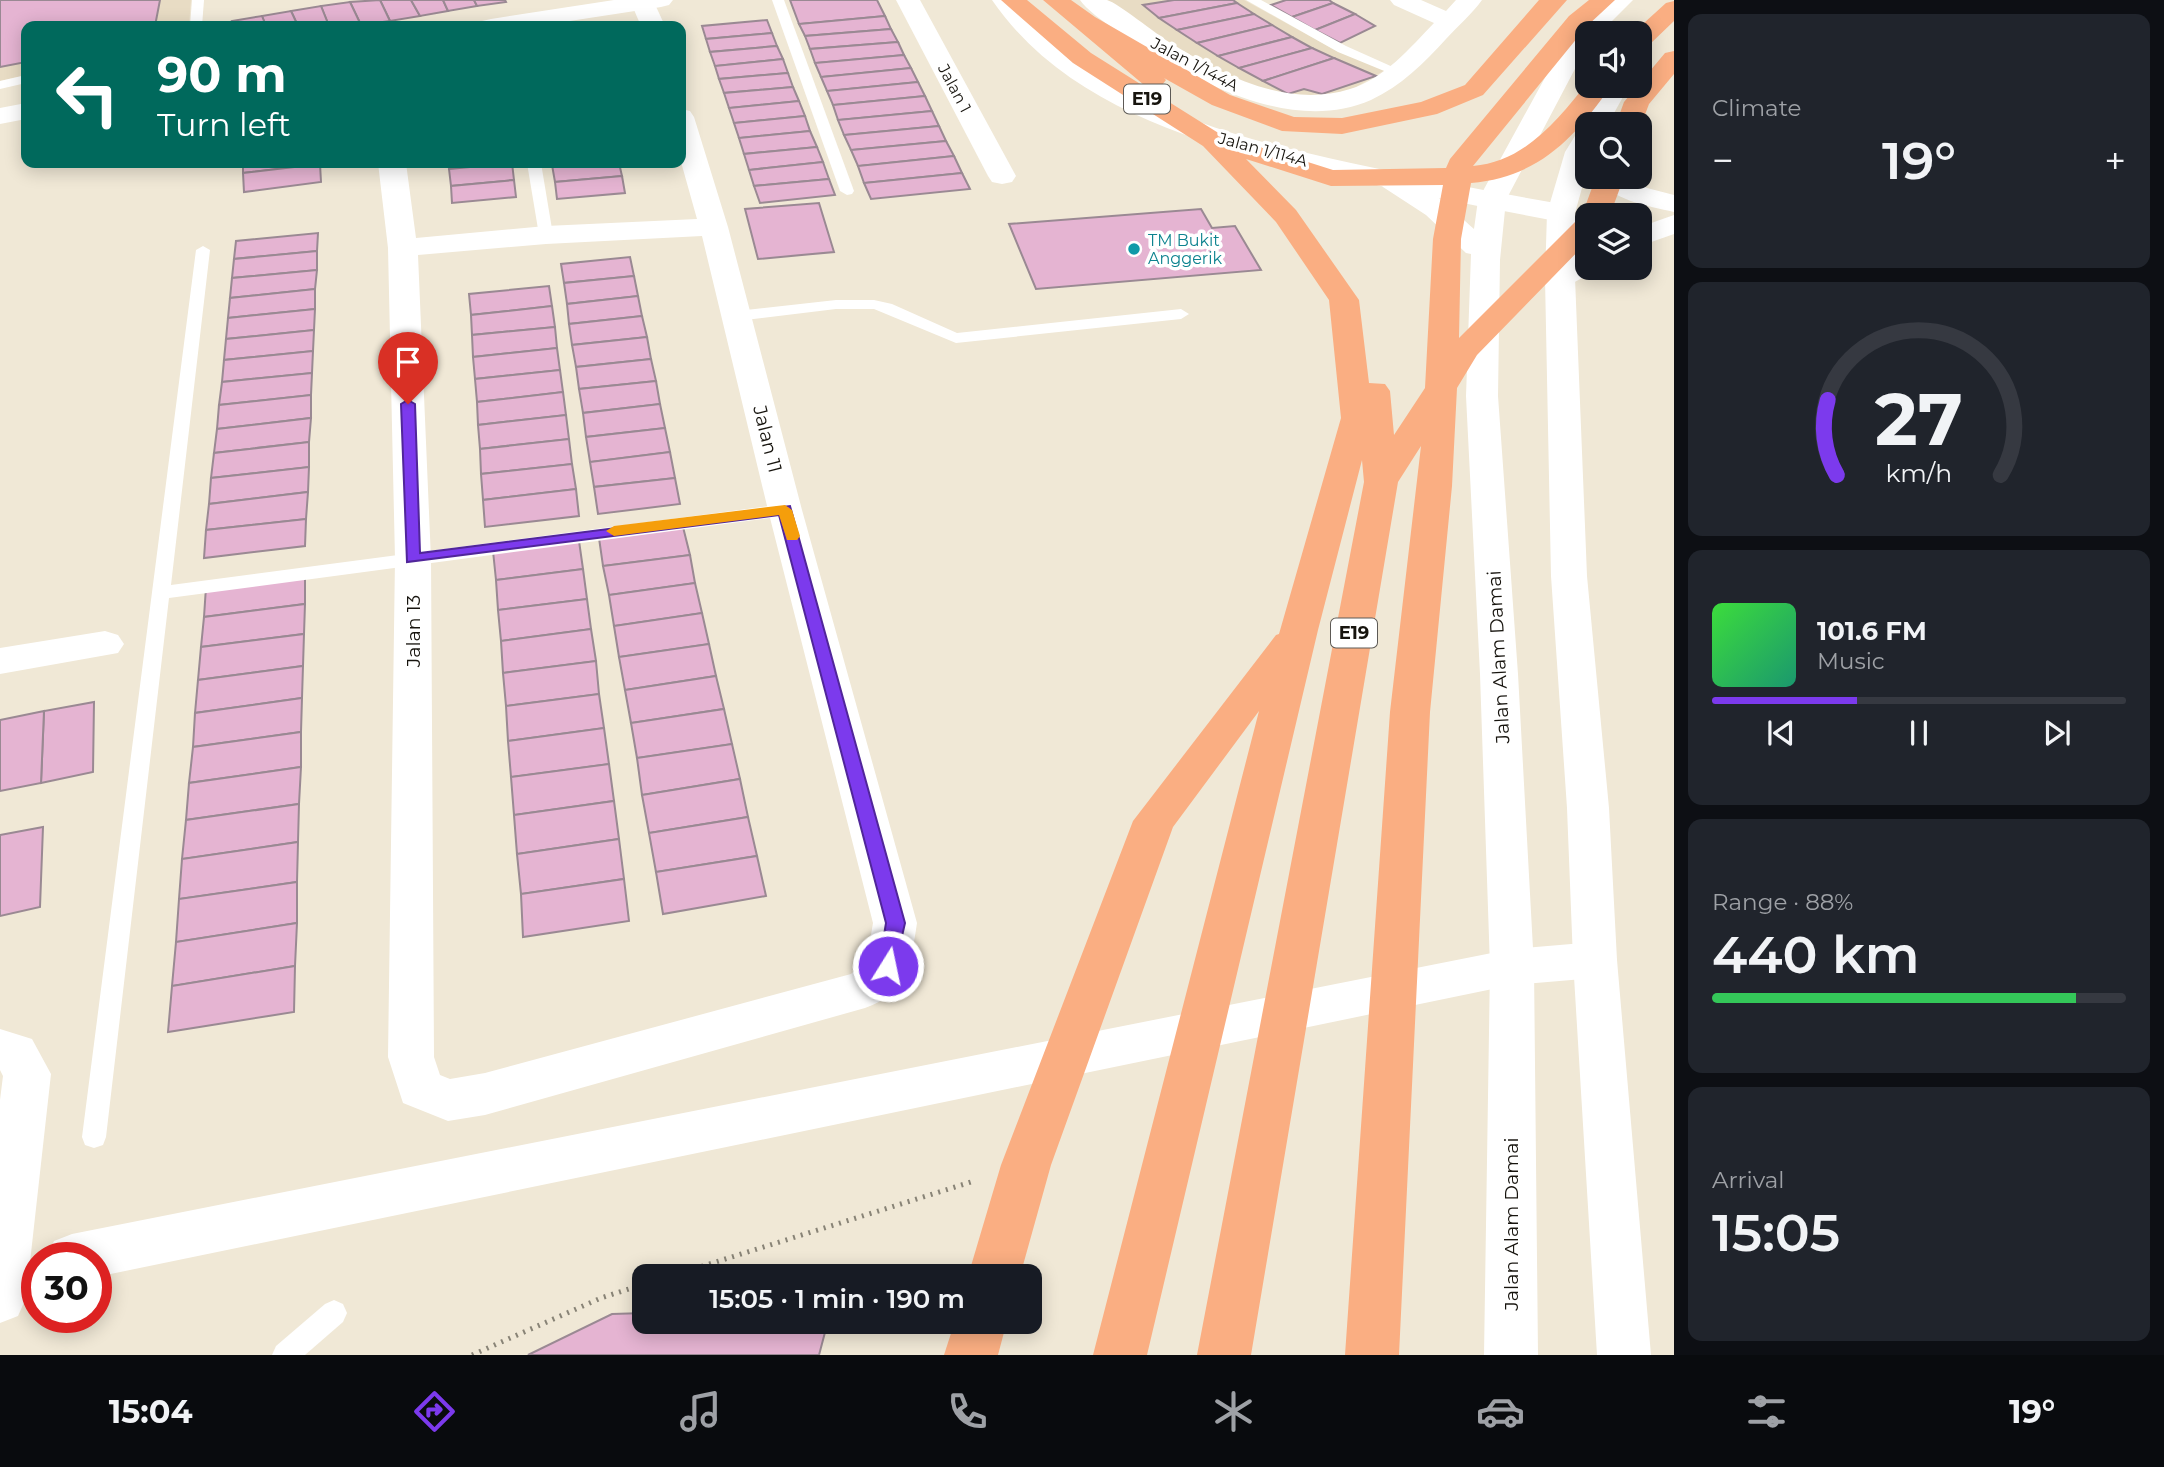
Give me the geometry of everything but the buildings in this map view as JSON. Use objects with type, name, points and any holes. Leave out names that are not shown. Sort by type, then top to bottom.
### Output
[{"type":"highway","name":"E19","points":[[1013,0],[1082,58],[1212,139],[1286,216],[1344,300],[1357,418],[1299,630],[1120,1355]]},
{"type":"highway","name":"E19","points":[[1055,0],[1089,11],[1301,207],[1368,306],[1381,482],[1224,1355]]},
{"type":"highway","points":[[1089,11],[1221,100],[1292,125],[1342,126],[1427,108],[1474,90],[1547,5],[1555,0]]},
{"type":"highway","points":[[1371,1355],[1410,712],[1435,486],[1447,239],[1460,165],[1578,21],[1603,0]]},
{"type":"highway","points":[[1633,112],[1637,102],[1674,58]]},
{"type":"highway","points":[[1212,139],[1331,178],[1418,180],[1489,173],[1534,155],[1570,122],[1589,98]]},
{"type":"highway","points":[[1381,482],[1465,350],[1574,219]]},
{"type":"highway","points":[[997,1264],[1026,1165],[1154,821],[1299,630]]},
{"type":"highway","points":[[971,1355],[977,1334]]},
{"type":"street","name":"Jalan 1","points":[[908,0],[1002,176]]},
{"type":"street","name":"Jalan 1/114A","points":[[1004,0],[1026,26],[1067,64],[1154,115],[1261,150],[1574,219]]},
{"type":"street","points":[[1402,0],[1448,21]]},
{"type":"street","name":"Jalan 1/144A","points":[[1089,11],[1147,39],[1206,74],[1257,95],[1285,102],[1337,101],[1359,94],[1398,72],[1470,0]]},
{"type":"street","name":"Jalan Alam Damai","points":[[1511,1355],[1512,967],[1499,674],[1482,396],[1485,260],[1492,200],[1576,43],[1621,0]]},
{"type":"street","points":[[528,21],[652,1],[653,21]]},
{"type":"street","points":[[1652,30],[1674,9]]},
{"type":"street","name":"Jalan 11","points":[[686,134],[714,227],[785,510],[895,923],[888,966]]},
{"type":"street","name":"Jalan 13","points":[[393,168],[403,248],[413,559],[411,1057],[420,1088],[448,1100],[485,1094],[865,989],[888,966]]},
{"type":"street","points":[[1393,181],[1453,223],[1485,260]]},
{"type":"street","points":[[1578,189],[1574,219],[1569,576],[1588,808],[1595,961],[1624,1355]]},
{"type":"street","points":[[1629,189],[1637,194],[1674,204]]},
{"type":"street","points":[[1652,232],[1674,224]]},
{"type":"street","points":[[403,248],[545,235],[714,227]]},
{"type":"street","points":[[0,661],[105,644]]},
{"type":"street","points":[[112,1250],[1512,967],[1595,961]]},
{"type":"street","points":[[0,1049],[15,1053],[27,1074],[14,1278]]},
{"type":"lane","points":[[196,21],[198,0]]},
{"type":"lane","points":[[778,0],[847,191]]},
{"type":"lane","points":[[1252,0],[1342,50],[1398,72]]},
{"type":"lane","points":[[0,85],[21,80]]},
{"type":"lane","points":[[535,168],[545,235]]},
{"type":"lane","points":[[94,1137],[203,250]]},
{"type":"lane","points":[[737,316],[851,304],[885,306],[932,330],[956,338],[1181,314]]},
{"type":"lane","points":[[159,593],[785,510]]},
{"type":"lane","points":[[285,1355],[334,1313]]},
{"type":"path","points":[[709,1264],[1026,1165]]},
{"type":"path","points":[[472,1355],[601,1298],[632,1288]]},
{"type":"shaded area","points":[[0,0],[191,0],[189,21],[21,21],[21,76],[0,81]]},
{"type":"shaded area","points":[[1104,0],[1244,0],[1337,51],[1385,70],[1351,90],[1334,95],[1286,97],[1207,69]]},
{"type":"slow traffic","points":[[614,531],[785,510],[792,536]]},
{"type":"place","name":"TM Bukit Anggerik","points":[[1134,249]]},
{"type":"route","points":[[408,404],[413,559],[571,536],[785,510],[895,923],[888,966]]}]
